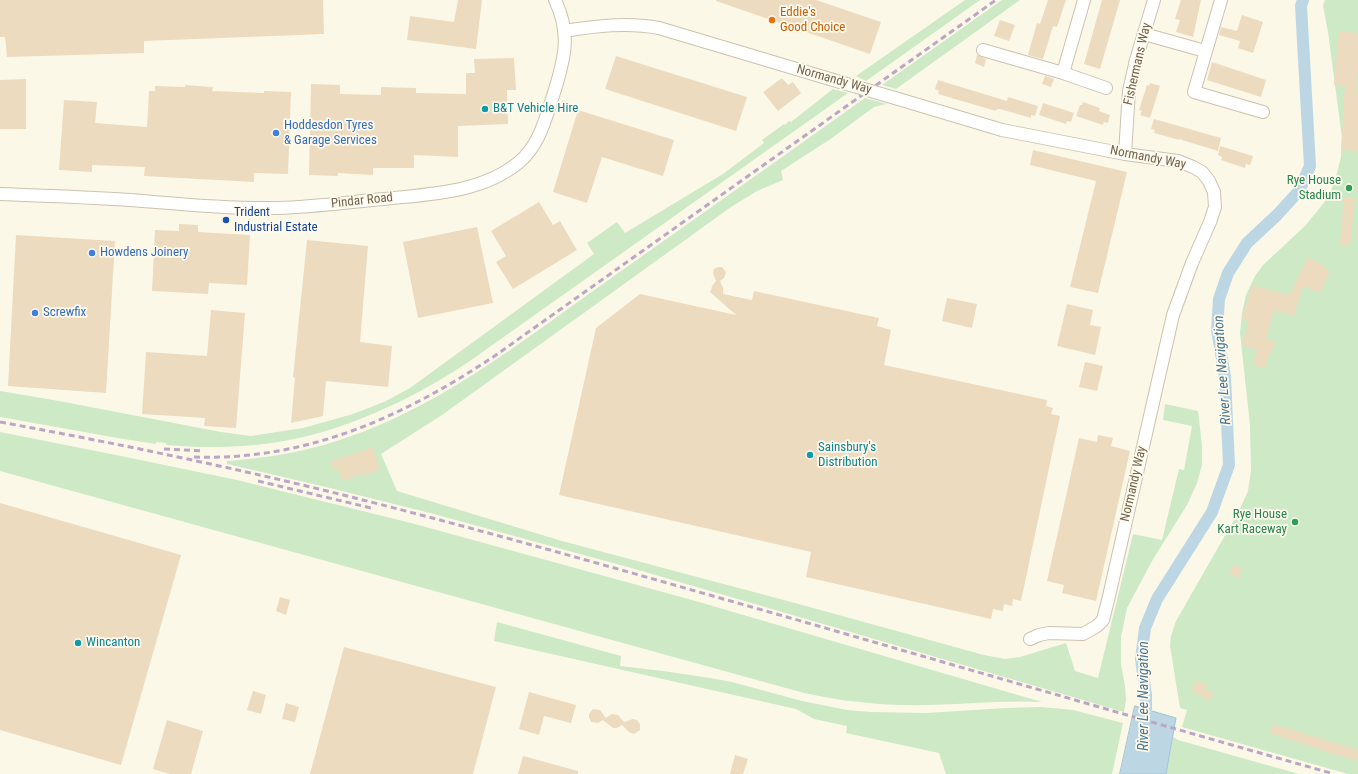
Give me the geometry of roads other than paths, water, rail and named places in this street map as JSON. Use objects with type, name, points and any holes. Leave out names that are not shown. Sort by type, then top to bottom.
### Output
[{"type":"street","name":"Pindar Road","points":[[0,194],[131,200],[206,206],[279,208],[400,197],[460,190],[475,186],[503,173],[523,159],[534,145],[543,127],[565,52],[564,31],[555,0]]},
{"type":"street","points":[[1063,74],[1084,0]]},
{"type":"street","name":"Fishermans Way","points":[[1125,154],[1130,91],[1136,60],[1154,0]]},
{"type":"street","points":[[1221,0],[1194,92],[1263,112]]},
{"type":"street","name":"Normandy Way","points":[[564,31],[614,25],[651,26],[1002,130],[1125,154],[1178,161],[1202,172],[1209,181],[1214,192],[1215,207],[1173,315],[1110,596],[1103,620],[1097,626],[1083,634],[1049,633],[1030,639]]},
{"type":"street","points":[[1144,34],[1205,51]]},
{"type":"street","points":[[983,50],[1106,88]]},
{"type":"water","points":[[1135,706],[1176,718],[1166,774],[1120,774]]},
{"type":"waterway","name":"River Lee Navigation","points":[[1146,724],[1146,695],[1141,659],[1145,628],[1157,599],[1212,512],[1229,465],[1225,377],[1217,330],[1219,299],[1228,273],[1247,243],[1277,215],[1299,191],[1310,166],[1301,6],[1303,0]]},
{"type":"railway","points":[[194,457],[236,456],[276,451],[315,443],[390,415],[462,377],[496,355],[996,0]]},
{"type":"railway","points":[[0,422],[225,467],[414,513],[523,542],[1334,774]]},
{"type":"railway","points":[[164,449],[204,451]]},
{"type":"railway","points":[[258,481],[371,508]]},
{"type":"place","name":"Eddie's Good Choice","points":[[772,20]]},
{"type":"place","name":"B&T Vehicle Hire","points":[[485,109]]},
{"type":"place","name":"Hoddesdon Tyres & Garage Services","points":[[276,133]]},
{"type":"place","name":"Rye House Stadium","points":[[1349,188]]},
{"type":"place","name":"Trident Industrial Estate","points":[[226,220]]},
{"type":"place","name":"Howdens Joinery","points":[[92,253]]},
{"type":"place","name":"Screwfix","points":[[35,313]]},
{"type":"place","name":"Sainsbury's Distribution","points":[[810,455]]},
{"type":"place","name":"Rye House Kart Raceway","points":[[1295,522]]},
{"type":"place","name":"Wincanton","points":[[78,643]]}]
